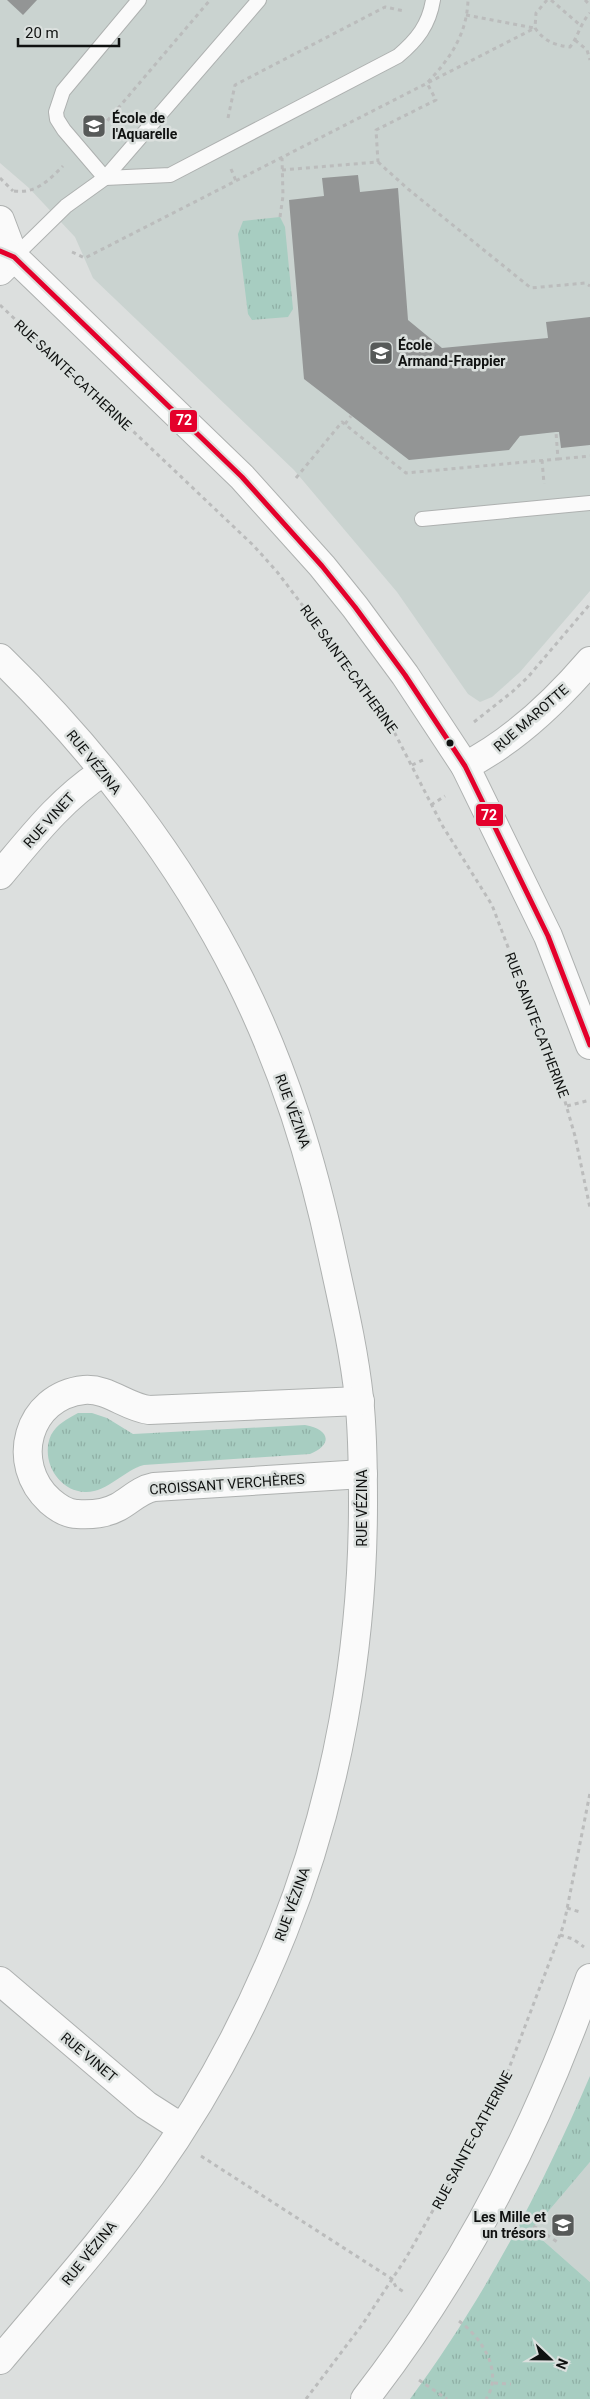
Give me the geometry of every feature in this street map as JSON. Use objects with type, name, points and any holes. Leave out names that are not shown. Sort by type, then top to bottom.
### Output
[{"type":"street","points":[[0,220],[5,260],[242,477],[356,607],[465,766],[548,936],[590,1045]]},
{"type":"street","name":"RUE VÉZINA","points":[[0,658],[64,724],[143,822],[211,926],[240,979],[289,1096],[311,1162],[353,1352],[360,1401],[363,1474],[360,1604],[352,1669],[317,1831],[282,1935],[233,2039],[183,2126],[151,2175],[103,2237],[0,2360]]},
{"type":"street","name":"RUE MAROTTE","points":[[465,766],[507,742],[562,691],[590,661]]},
{"type":"street","name":"RUE VINET","points":[[0,875],[72,793],[103,772]]},
{"type":"street","name":"CROISSANT VERCHÈRES","points":[[360,1401],[149,1410],[136,1408],[104,1392],[86,1390],[70,1392],[54,1400],[40,1414],[31,1428],[28,1445],[28,1463],[32,1478],[42,1494],[55,1506],[74,1514],[98,1514],[117,1507],[144,1490],[154,1487],[363,1474]]},
{"type":"street","points":[[365,2399],[430,2307],[488,2209],[542,2100],[590,1978]]},
{"type":"street","name":"RUE VINET","points":[[0,1981],[146,2105],[171,2121],[183,2126]]},
{"type":"lane","points":[[105,178],[64,130],[57,119],[56,112],[63,91],[140,0]]},
{"type":"lane","points":[[5,260],[66,206],[105,178],[259,0]]},
{"type":"lane","points":[[105,178],[170,175],[391,60],[413,44],[425,28],[430,17],[433,0]]},
{"type":"lane","points":[[422,519],[590,503]]},
{"type":"path","points":[[96,134],[210,0]]},
{"type":"path","points":[[427,83],[450,58],[458,43],[468,0]]},
{"type":"path","points":[[535,28],[536,14],[547,0]]},
{"type":"path","points":[[550,0],[580,25]]},
{"type":"path","points":[[585,0],[590,5]]},
{"type":"path","points":[[235,85],[386,7],[412,12]]},
{"type":"path","points":[[466,15],[535,28],[543,38],[558,46],[570,47],[576,40],[580,25],[590,13]]},
{"type":"path","points":[[72,252],[85,258],[535,28]]},
{"type":"path","points":[[576,40],[587,50],[590,60]]},
{"type":"path","points":[[427,83],[436,100],[376,130],[378,162],[408,189],[531,288],[585,283],[590,286]]},
{"type":"path","points":[[280,217],[283,196],[282,158]]},
{"type":"path","points":[[282,170],[378,162]]},
{"type":"path","points":[[0,178],[13,191],[31,190],[44,184],[64,165]]},
{"type":"path","name":"RUE SAINTE-CATHERINE","points":[[0,305],[32,338],[216,508],[278,573],[385,714],[410,758],[431,805],[485,891],[499,921],[567,1106],[590,1208]]},
{"type":"path","points":[[345,424],[351,416]]},
{"type":"path","points":[[296,478],[342,422],[406,473],[590,456]]},
{"type":"path","points":[[556,432],[558,459]]},
{"type":"path","points":[[488,710],[528,677],[590,604]]},
{"type":"path","points":[[431,805],[450,792]]},
{"type":"path","points":[[567,1106],[590,1100]]},
{"type":"path","name":"RUE SAINTE-CATHERINE","points":[[306,2399],[362,2325],[430,2219],[500,2092],[560,1935],[568,1908],[590,1793]]},
{"type":"path","points":[[568,1908],[580,1912]]},
{"type":"path","points":[[560,1935],[573,1939],[590,1952]]},
{"type":"path","points":[[200,2155],[392,2279],[396,2287],[405,2293]]},
{"type":"path","points":[[519,2217],[559,2243]]},
{"type":"path","points":[[459,2321],[477,2336],[490,2366],[494,2383],[486,2399]]},
{"type":"path","points":[[419,2380],[447,2399]]},
{"type":"path","points":[[494,2383],[511,2384]]},
{"type":"shaded area","name":"École Armand-Frappier","points":[[0,0],[590,0],[590,591],[520,672],[492,697],[480,702],[468,694],[397,592],[294,470],[93,278],[75,237],[29,188],[0,163]]},
{"type":"shaded area","name":"Les Mille et un trésors","points":[[590,2162],[590,2282],[530,2229],[541,2220]]},
{"type":"green space","points":[[280,217],[285,227],[293,309],[288,317],[252,320],[248,314],[238,234],[243,221]]},
{"type":"green space","points":[[78,1413],[92,1413],[107,1418],[133,1434],[305,1425],[319,1430],[326,1437],[323,1446],[310,1454],[144,1465],[129,1471],[101,1489],[85,1492],[75,1490],[59,1480],[50,1464],[48,1454],[48,1445],[53,1431]]},
{"type":"green space","points":[[590,2076],[590,2162],[541,2220],[530,2229],[590,2282],[590,2399],[410,2399],[487,2283],[552,2160]]},
{"type":"building","points":[[7,0],[37,0],[23,15]]},
{"type":"building","points":[[358,175],[360,192],[398,188],[408,320],[442,348],[548,338],[546,322],[590,317],[590,445],[561,448],[559,432],[556,432],[520,436],[509,450],[409,460],[304,379],[289,200],[324,196],[322,178]]},
{"type":"transit line","name":"72","points":[[0,251],[14,257],[242,477],[322,566],[355,607],[405,675],[465,766],[548,936],[590,1045]]},
{"type":"place","name":"École de l'Aquarelle","points":[[94,126]]},
{"type":"place","name":"École Armand-Frappier","points":[[381,353]]},
{"type":"place","name":"Les Mille et un trésors","points":[[563,2225]]}]
